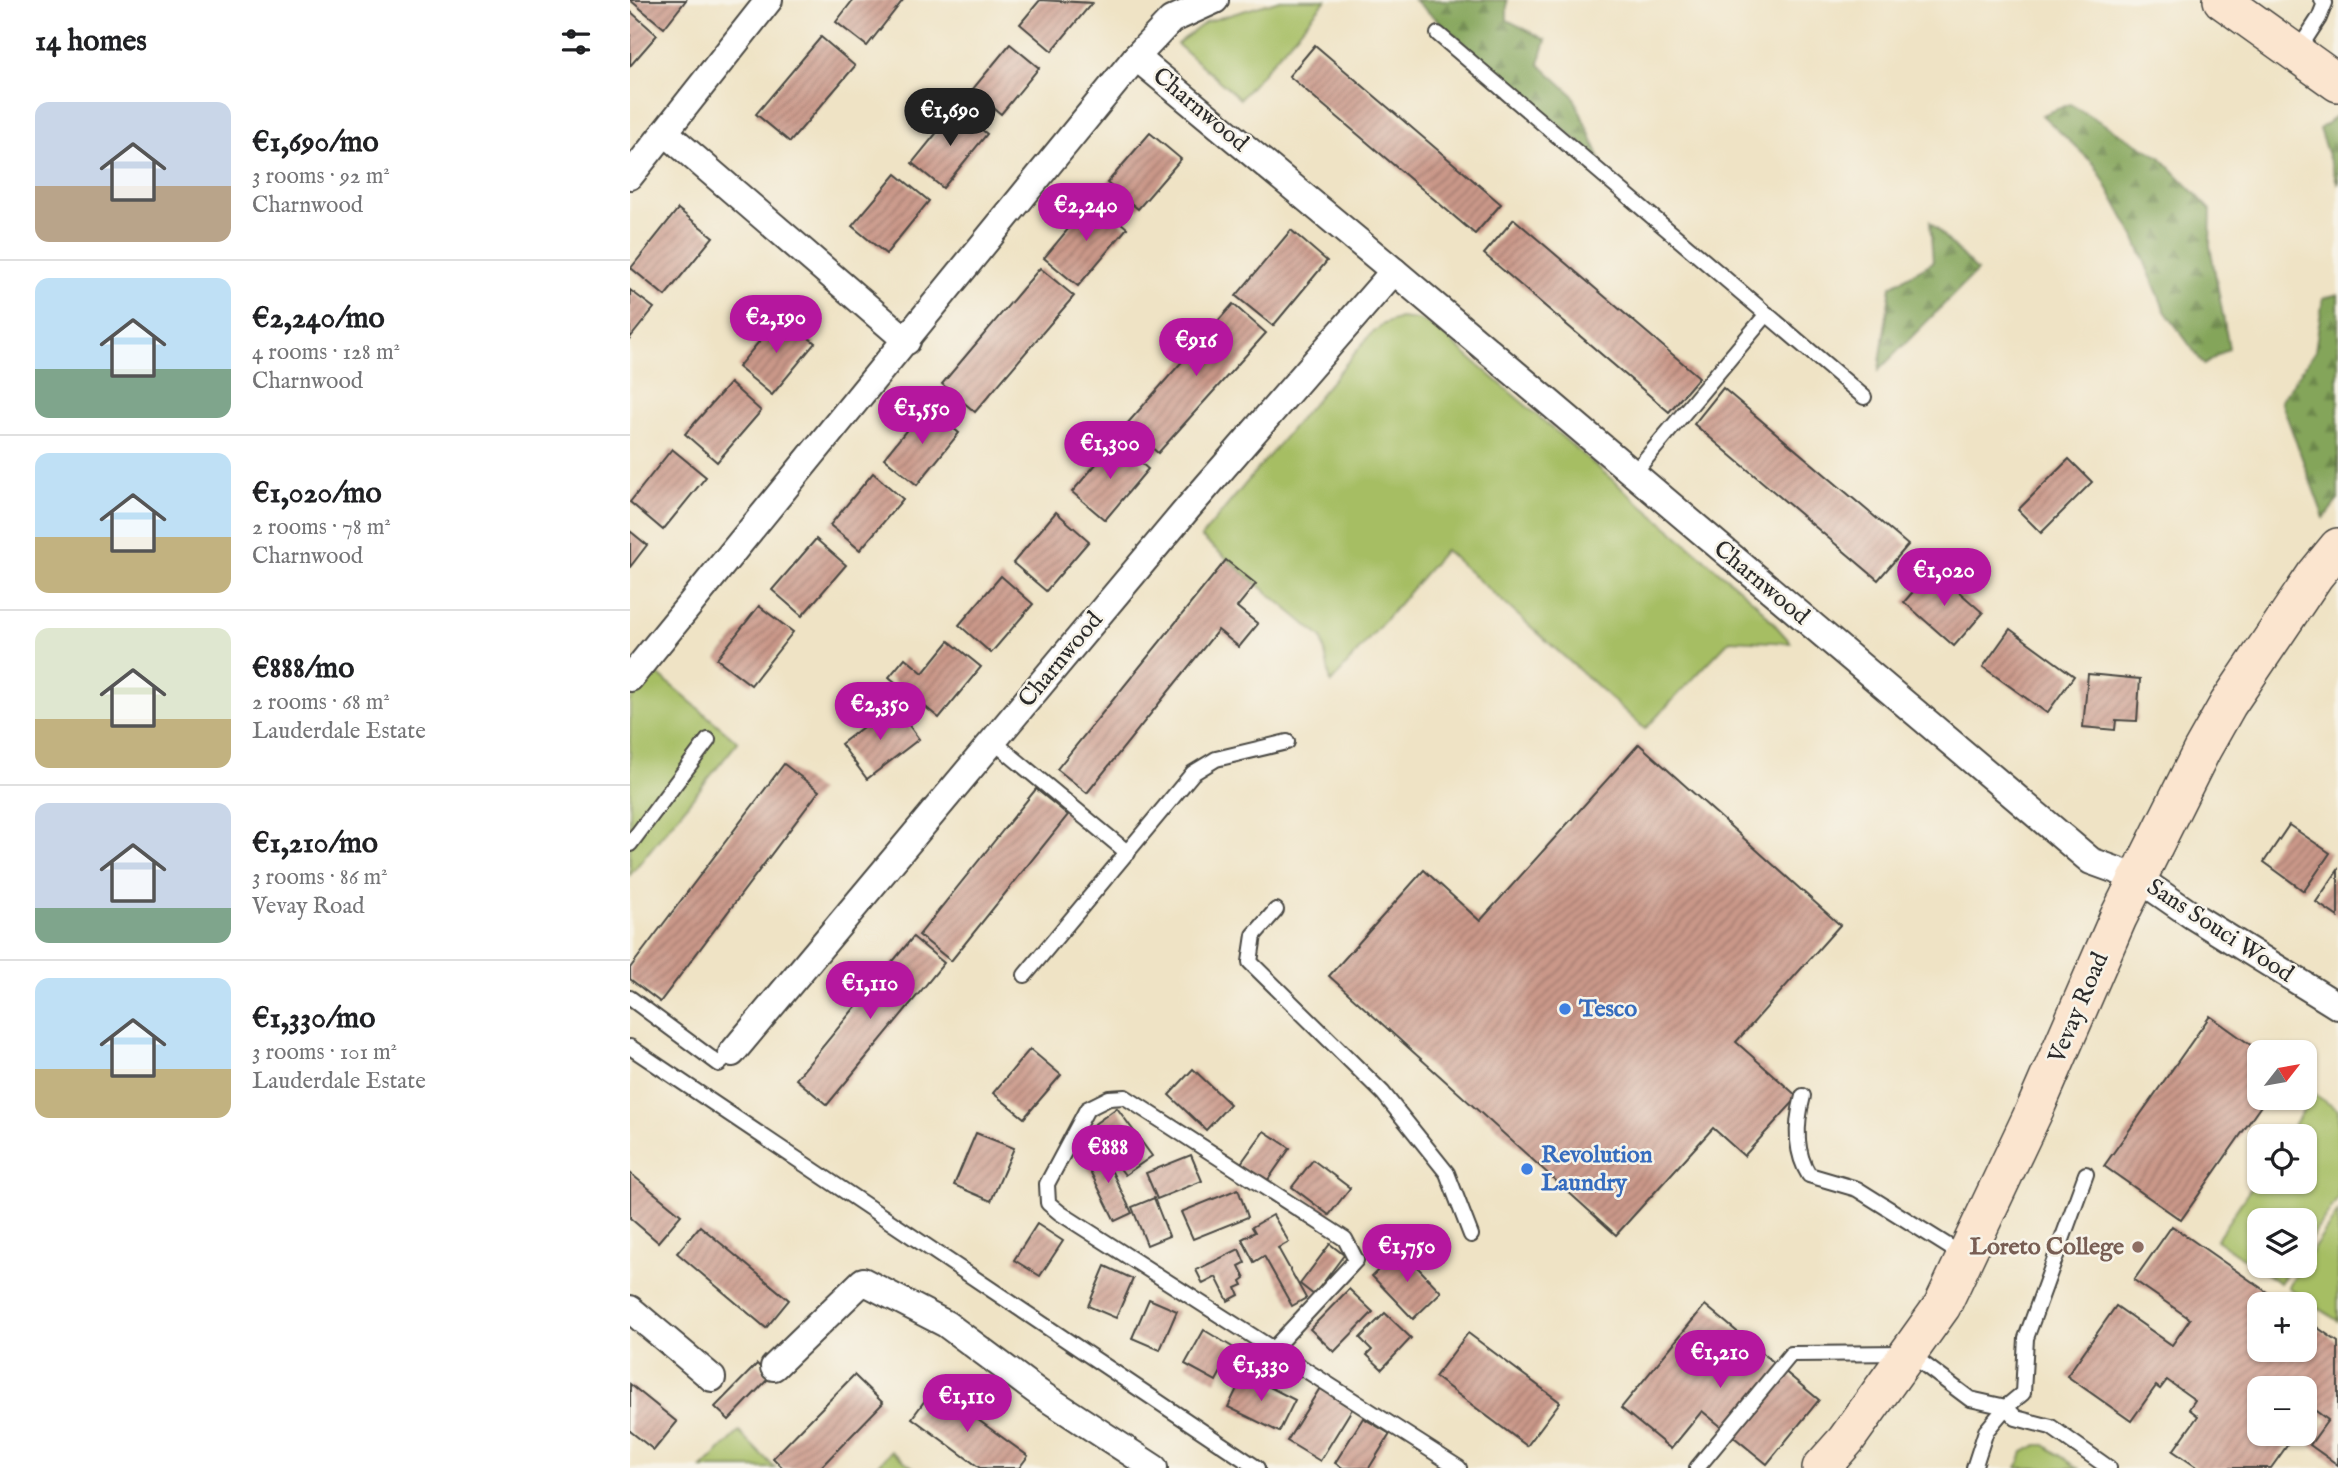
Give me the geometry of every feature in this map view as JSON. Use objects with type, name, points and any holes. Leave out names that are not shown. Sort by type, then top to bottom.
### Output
[{"type":"main road","points":[[2222,0],[2338,83]]},
{"type":"main road","name":"Vevay Road","points":[[1821,1468],[1846,1440],[1942,1306],[2138,878],[2228,704],[2315,575],[2338,547]]},
{"type":"street","points":[[630,176],[769,0]]},
{"type":"street","name":"Charnwood","points":[[630,678],[1136,57],[1171,20],[1215,0]]},
{"type":"street","name":"Charnwood","points":[[1136,57],[1394,271],[2091,862],[2138,878]]},
{"type":"street","points":[[666,133],[907,341]]},
{"type":"street","name":"Charnwood","points":[[732,1053],[993,740],[1394,271]]},
{"type":"street","name":"Sans Souci Wood","points":[[2138,878],[2193,916],[2338,1006]]},
{"type":"street","points":[[774,1367],[863,1281],[946,1324],[1039,1393],[1154,1468]]},
{"type":"street","points":[[630,1309],[712,1378]]},
{"type":"lane","points":[[2296,53],[2319,18],[2325,3],[2322,0]]},
{"type":"lane","points":[[1438,34],[1864,397]]},
{"type":"lane","points":[[1633,474],[1767,314]]},
{"type":"lane","points":[[630,844],[708,740]]},
{"type":"lane","points":[[993,740],[1128,853]]},
{"type":"lane","points":[[1025,975],[1193,773],[1216,759],[1287,742]]},
{"type":"lane","points":[[1276,910],[1254,934],[1250,962],[1383,1093],[1447,1173],[1471,1235]]},
{"type":"lane","points":[[630,998],[719,1064],[732,1053]]},
{"type":"lane","points":[[630,1047],[1257,1468]]},
{"type":"lane","points":[[1803,1096],[1798,1118],[1800,1161],[1809,1175],[1857,1189],[1965,1257]]},
{"type":"lane","points":[[1272,1349],[1356,1260],[1352,1248],[1345,1240],[1125,1097],[1109,1098],[1087,1109],[1047,1184],[1048,1203],[1272,1349],[1459,1468]]},
{"type":"lane","points":[[1974,1468],[1986,1431],[2006,1407],[2023,1393],[2026,1338],[2086,1174]]},
{"type":"lane","points":[[1697,1468],[1791,1354],[1909,1353],[1970,1399],[2006,1407],[2016,1418],[2051,1427],[2109,1468]]},
{"type":"green space","points":[[1280,0],[1326,0],[1240,99],[1177,44],[1206,22]]},
{"type":"green space","points":[[1414,0],[1507,0],[1507,20],[1546,40],[1539,64],[1573,95],[1601,161]]},
{"type":"green space","points":[[2070,104],[2160,157],[2211,210],[2210,246],[2229,348],[2204,365],[2165,311],[2134,236],[2095,165],[2042,115]]},
{"type":"green space","points":[[2338,115],[2338,185],[2319,129]]},
{"type":"green space","points":[[1930,222],[1977,271],[1879,370],[1891,286],[1933,262]]},
{"type":"green space","points":[[2338,294],[2338,500],[2324,518],[2281,401],[2315,351],[2323,298]]},
{"type":"green space","points":[[1400,318],[1418,320],[1433,326],[1756,603],[1791,643],[1730,640],[1645,729],[1445,550],[1331,683],[1322,638],[1201,537],[1370,335],[1384,324]]},
{"type":"green space","points":[[654,671],[738,742],[630,875],[630,701]]},
{"type":"green space","points":[[2317,1096],[2338,1110],[2338,1198],[2317,1229],[2317,1208],[2247,1208],[2247,1261],[2216,1240],[2247,1194],[2317,1194],[2317,1124],[2295,1124],[2304,1110],[2317,1110]]},
{"type":"green space","points":[[2338,1212],[2338,1321],[2317,1307],[2317,1292],[2295,1292],[2288,1287],[2294,1278],[2317,1278],[2317,1244]]},
{"type":"green space","points":[[739,1432],[775,1468],[702,1468]]},
{"type":"green space","points":[[2037,1445],[2045,1445],[2078,1468],[2017,1468],[2023,1452]]},
{"type":"green space","points":[[891,1451],[914,1468],[875,1468]]},
{"type":"building","points":[[630,0],[686,0],[664,28]]},
{"type":"building","points":[[853,0],[903,0],[867,46],[836,22]]},
{"type":"building","points":[[1040,0],[1092,3],[1052,51],[1020,24]]},
{"type":"building","points":[[630,11],[657,35],[630,66]]},
{"type":"building","points":[[821,37],[855,66],[790,142],[756,114]]},
{"type":"building","points":[[1010,44],[1039,68],[1001,114],[972,90]]},
{"type":"building","points":[[1315,45],[1501,204],[1475,234],[1289,76]]},
{"type":"building","points":[[956,109],[987,134],[943,188],[912,163]]},
{"type":"building","points":[[1150,133],[1181,159],[1138,209],[1107,183]]},
{"type":"building","points":[[896,174],[929,201],[886,254],[852,226]]},
{"type":"building","points":[[1093,199],[1127,228],[1078,286],[1044,258]]},
{"type":"building","points":[[678,209],[713,237],[665,296],[631,268]]},
{"type":"building","points":[[1514,219],[1699,377],[1669,412],[1484,254]]},
{"type":"building","points":[[1291,230],[1327,261],[1273,326],[1236,296]]},
{"type":"building","points":[[1040,268],[1074,296],[975,412],[942,384]]},
{"type":"building","points":[[630,290],[654,308],[630,338]]},
{"type":"building","points":[[1233,304],[1266,333],[1158,453],[1126,425]]},
{"type":"building","points":[[781,315],[815,343],[772,395],[738,367]]},
{"type":"building","points":[[730,383],[761,411],[717,462],[685,434]]},
{"type":"building","points":[[1723,388],[1908,545],[1878,580],[1694,424]]},
{"type":"building","points":[[926,406],[959,433],[917,485],[884,458]]},
{"type":"building","points":[[1116,441],[1148,469],[1105,520],[1072,492]]},
{"type":"building","points":[[672,449],[706,477],[663,530],[630,502]]},
{"type":"building","points":[[2069,459],[2092,482],[2041,533],[2018,510]]},
{"type":"building","points":[[873,473],[903,499],[860,550],[830,525]]},
{"type":"building","points":[[1056,512],[1089,541],[1046,591],[1013,563]]},
{"type":"building","points":[[630,531],[647,545],[630,567]]},
{"type":"building","points":[[816,539],[846,565],[802,616],[772,590]]},
{"type":"building","points":[[1226,560],[1256,584],[1237,607],[1258,624],[1239,647],[1218,630],[1087,793],[1057,769]]},
{"type":"building","points":[[1933,569],[1983,613],[1954,646],[1904,602]]},
{"type":"building","points":[[1001,576],[1033,604],[991,653],[959,625]]},
{"type":"building","points":[[759,606],[793,632],[751,685],[717,659]]},
{"type":"building","points":[[2010,629],[2074,676],[2047,713],[1983,667]]},
{"type":"building","points":[[949,641],[981,667],[939,718],[889,677],[905,658],[923,673]]},
{"type":"building","points":[[2088,674],[2140,679],[2137,721],[2116,720],[2115,730],[2083,727]]},
{"type":"building","points":[[893,704],[919,739],[867,779],[841,744]]},
{"type":"building","name":"Tesco","points":[[1639,744],[1840,925],[1736,1042],[1798,1097],[1744,1156],[1713,1128],[1616,1235],[1329,976],[1424,870],[1480,921]]},
{"type":"building","points":[[784,764],[819,791],[660,1002],[630,979],[630,968]]},
{"type":"building","points":[[1036,789],[1068,815],[951,961],[919,935]]},
{"type":"building","points":[[2289,825],[2330,853],[2304,891],[2264,862]]},
{"type":"building","points":[[2338,870],[2338,917],[2316,902]]},
{"type":"building","points":[[913,937],[944,963],[827,1105],[796,1079]]},
{"type":"building","points":[[2210,1016],[2247,1042],[2247,1110],[2258,1110],[2181,1220],[2104,1166]]},
{"type":"building","points":[[1030,1049],[1061,1075],[1024,1118],[993,1093]]},
{"type":"building","points":[[1193,1069],[1230,1104],[1206,1130],[1169,1095]]},
{"type":"building","points":[[1117,1108],[1152,1156],[1125,1175],[1089,1128]]},
{"type":"building","points":[[1264,1131],[1290,1148],[1265,1184],[1239,1166]]},
{"type":"building","points":[[976,1133],[1014,1148],[991,1201],[954,1185]]},
{"type":"building","points":[[1101,1149],[1132,1213],[1115,1221],[1083,1157]]},
{"type":"building","points":[[1191,1155],[1202,1181],[1157,1199],[1146,1173]]},
{"type":"building","points":[[1313,1160],[1350,1188],[1329,1215],[1292,1187]]},
{"type":"building","points":[[630,1173],[681,1215],[658,1242],[630,1218]]},
{"type":"building","points":[[1238,1189],[1248,1217],[1193,1239],[1181,1212]]},
{"type":"building","points":[[1154,1198],[1169,1236],[1147,1245],[1132,1207]]},
{"type":"building","points":[[1273,1215],[1289,1242],[1278,1248],[1306,1298],[1292,1306],[1264,1256],[1254,1262],[1242,1239],[1255,1232],[1252,1227]]},
{"type":"building","points":[[1037,1224],[1063,1241],[1040,1276],[1014,1260]]},
{"type":"building","points":[[700,1226],[789,1300],[766,1328],[677,1253]]},
{"type":"building","name":"Loreto College","points":[[2172,1226],[2267,1292],[2247,1292],[2247,1362],[2317,1362],[2317,1327],[2338,1342],[2338,1465],[2311,1446],[2317,1446],[2317,1435],[2328,1420],[2317,1412],[2317,1376],[2247,1376],[2247,1446],[2287,1446],[2271,1468],[2198,1468],[2173,1451],[2198,1416],[2189,1409],[2195,1400],[2167,1380],[2160,1389],[2156,1386],[2131,1421],[2067,1376],[2116,1306],[2172,1345],[2190,1319],[2134,1280]]},
{"type":"building","points":[[1330,1244],[1344,1255],[1314,1295],[1300,1284]]},
{"type":"building","points":[[1239,1249],[1245,1263],[1239,1266],[1245,1278],[1241,1281],[1243,1285],[1236,1288],[1239,1295],[1228,1301],[1216,1277],[1203,1284],[1196,1270]]},
{"type":"building","points":[[1400,1249],[1441,1292],[1413,1319],[1372,1276]]},
{"type":"building","points":[[1105,1266],[1133,1279],[1116,1318],[1088,1306]]},
{"type":"building","points":[[1349,1289],[1373,1312],[1334,1352],[1310,1329]]},
{"type":"building","points":[[1149,1299],[1177,1311],[1160,1350],[1132,1338]]},
{"type":"building","points":[[1705,1305],[1819,1400],[1767,1464],[1702,1411],[1671,1449],[1621,1408]]},
{"type":"building","points":[[1385,1313],[1411,1338],[1382,1369],[1367,1355],[1372,1350],[1360,1338]]},
{"type":"building","points":[[1204,1330],[1234,1348],[1216,1381],[1185,1364]]},
{"type":"building","points":[[1468,1333],[1560,1402],[1527,1446],[1435,1377]]},
{"type":"building","points":[[757,1364],[770,1377],[729,1420],[715,1407]]},
{"type":"building","points":[[1244,1374],[1295,1400],[1279,1432],[1228,1407]]},
{"type":"building","points":[[854,1375],[883,1403],[820,1468],[783,1468],[773,1458]]},
{"type":"building","points":[[630,1384],[677,1422],[654,1450],[630,1431]]},
{"type":"building","points":[[934,1388],[1028,1456],[1019,1468],[980,1468],[912,1418]]},
{"type":"building","points":[[1320,1388],[1352,1409],[1320,1461],[1287,1441]]},
{"type":"building","points":[[1363,1418],[1390,1434],[1369,1468],[1343,1468],[1335,1463]]},
{"type":"place","name":"Tesco","points":[[1565,1009]]},
{"type":"place","name":"Revolution Laundry","points":[[1527,1169]]},
{"type":"place","name":"Loreto College","points":[[2138,1247]]}]
